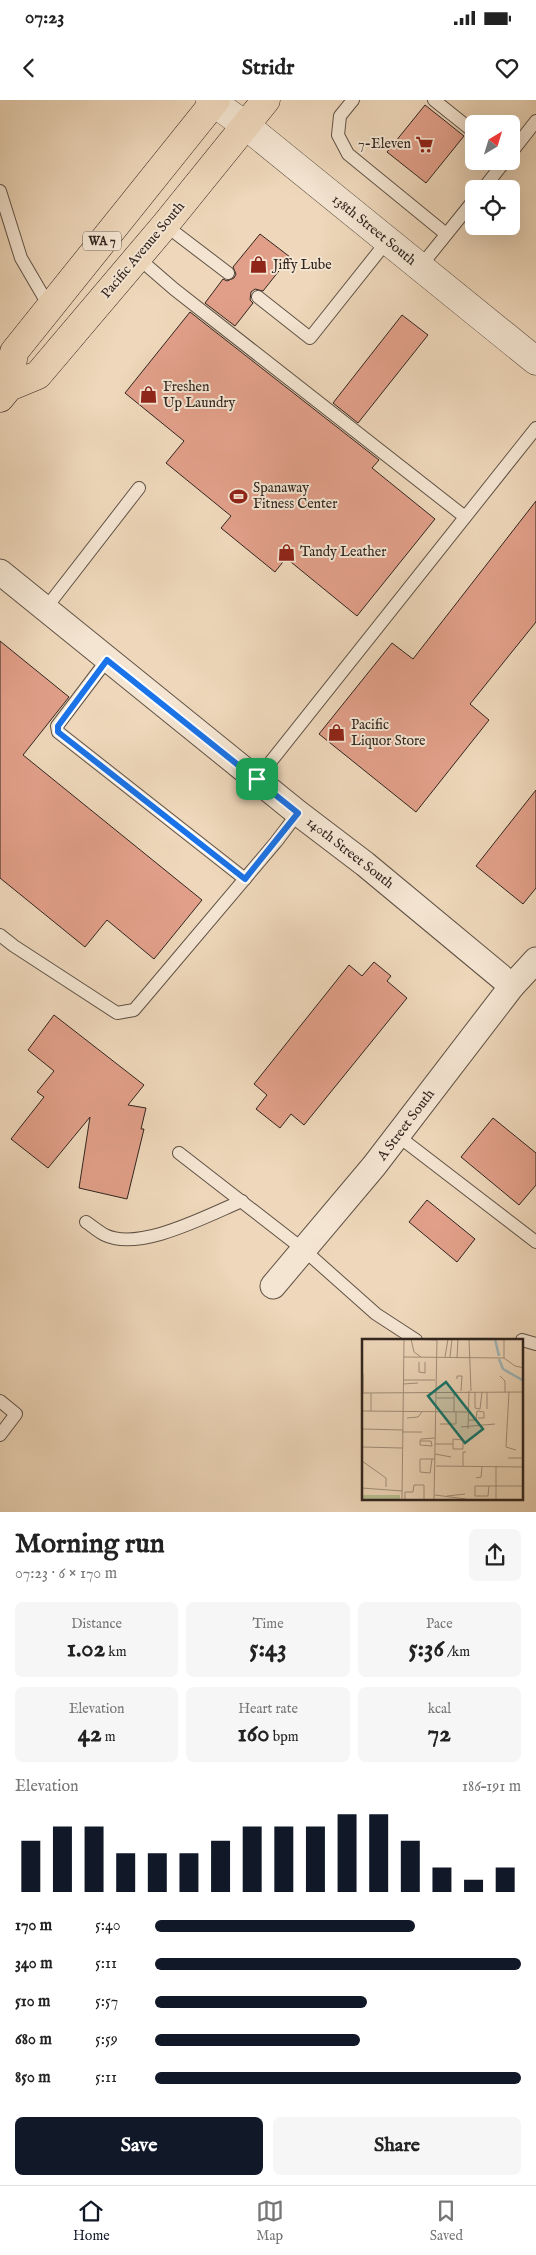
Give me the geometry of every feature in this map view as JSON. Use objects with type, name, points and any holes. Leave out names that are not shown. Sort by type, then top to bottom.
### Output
[{"type":"main road","name":"Pacific Avenue South","points":[[5,392],[38,375],[165,225],[266,100]]},
{"type":"main road","name":"Pacific Avenue South","points":[[5,392],[14,352],[213,101]]},
{"type":"street","name":"138th Street South","points":[[213,101],[388,240],[536,362]]},
{"type":"street","name":"140th Street South","points":[[0,572],[298,813],[365,864],[512,986]]},
{"type":"street","name":"A Street South","points":[[273,1286],[398,1136],[512,986],[536,960]]},
{"type":"lane","points":[[353,100],[340,116],[338,135],[348,154],[446,234]]},
{"type":"lane","points":[[434,100],[465,125]]},
{"type":"lane","points":[[520,142],[536,121]]},
{"type":"lane","points":[[490,180],[498,170]]},
{"type":"lane","points":[[0,191],[21,258],[49,306]]},
{"type":"lane","points":[[420,267],[465,211]]},
{"type":"lane","points":[[165,225],[228,273]]},
{"type":"lane","points":[[258,297],[310,338],[388,240]]},
{"type":"lane","points":[[137,257],[174,289],[464,517]]},
{"type":"lane","points":[[257,779],[536,428]]},
{"type":"lane","points":[[46,608],[139,488]]},
{"type":"lane","points":[[107,660],[58,726],[58,732],[245,879]]},
{"type":"lane","points":[[0,935],[117,1013],[134,1010],[298,813]]},
{"type":"lane","points":[[398,1136],[536,1242]]},
{"type":"lane","points":[[179,1153],[304,1250],[376,1314],[414,1339]]},
{"type":"lane","points":[[86,1222],[106,1236],[137,1240],[156,1236],[242,1201]]},
{"type":"lane","points":[[0,1401],[16,1414],[0,1434]]},
{"type":"building","name":"7-Eleven","points":[[425,105],[464,136],[426,183],[387,152]]},
{"type":"building","name":"Jiffy Lube","points":[[260,234],[290,257],[263,291],[255,289],[251,292],[250,300],[253,303],[235,326],[205,303],[223,279],[227,281],[234,278],[236,274],[233,267]]},
{"type":"building","points":[[190,312],[379,460],[372,468],[435,519],[357,616],[286,558],[275,572],[221,528],[231,516],[166,463],[184,441],[125,393]]},
{"type":"building","points":[[402,315],[428,335],[358,423],[333,403]]},
{"type":"building","points":[[536,501],[536,622],[470,704],[489,720],[416,812],[319,734],[392,643],[413,659]]},
{"type":"building","points":[[0,641],[69,697],[23,755],[202,900],[154,959],[107,920],[85,947],[0,878]]},
{"type":"building","points":[[536,790],[536,888],[523,904],[476,866]]},
{"type":"building","points":[[374,962],[391,976],[387,981],[407,998],[304,1125],[291,1114],[280,1128],[256,1109],[267,1095],[254,1084],[349,965],[362,976]]},
{"type":"building","points":[[54,1015],[144,1085],[128,1105],[146,1108],[141,1129],[144,1129],[127,1199],[79,1188],[90,1117],[48,1168],[11,1139],[44,1097],[37,1092],[54,1071],[28,1050]]},
{"type":"building","points":[[493,1118],[536,1153],[536,1185],[519,1205],[461,1157]]},
{"type":"building","points":[[427,1200],[475,1239],[457,1262],[409,1222]]},
{"type":"place","name":"7-Eleven","points":[[425,144]]},
{"type":"place","name":"Jiffy Lube","points":[[259,265]]},
{"type":"place","name":"Freshen Up Laundry","points":[[149,395]]},
{"type":"place","name":"Spanaway Fitness Center","points":[[239,496]]},
{"type":"place","name":"Tandy Leather","points":[[286,552]]},
{"type":"place","name":"Pacific Liquor Store","points":[[337,733]]},
{"type":"route","points":[[107,660],[257,779],[298,813],[245,879],[58,732],[58,726],[107,660]]}]
